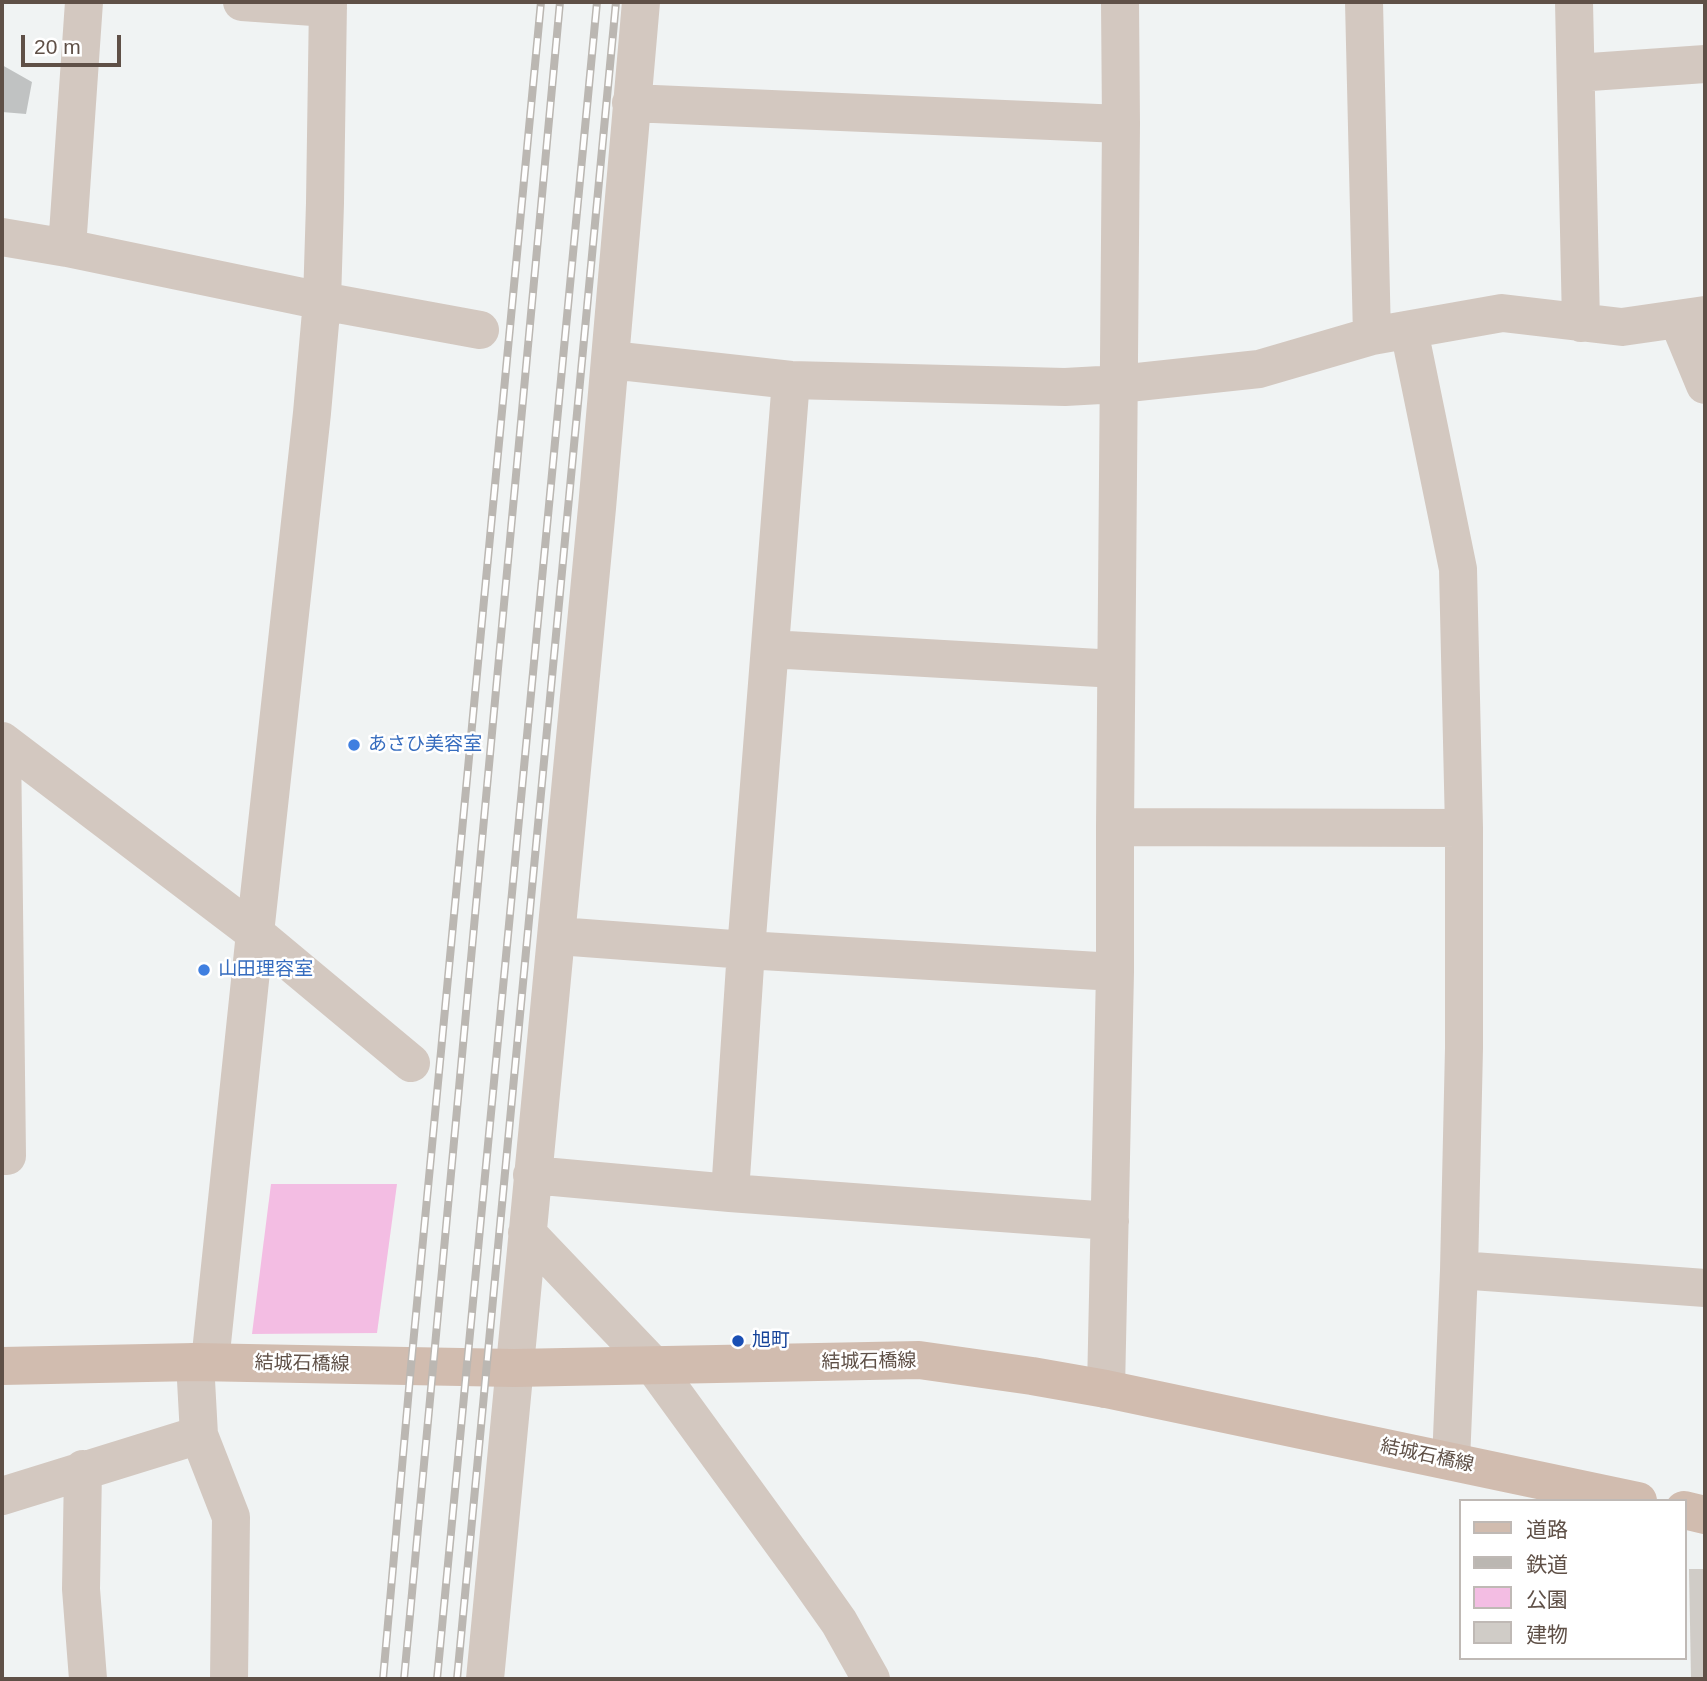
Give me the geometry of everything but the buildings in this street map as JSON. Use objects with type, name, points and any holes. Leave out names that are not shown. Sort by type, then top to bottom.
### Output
[{"type":"main road","name":"結城石橋線","points":[[2,1366],[203,1362],[514,1368],[919,1360],[1106,1389],[1629,1499]]},
{"type":"main road","points":[[1686,1510],[1705,1515]]},
{"type":"street","points":[[67,248],[84,2]]},
{"type":"street","points":[[229,1679],[231,1517],[199,1435],[203,1362],[255,933],[312,413],[325,203],[328,5],[242,2]]},
{"type":"street","points":[[485,1679],[532,1175],[558,936],[641,2]]},
{"type":"street","points":[[1106,1389],[1115,972],[1120,2]]},
{"type":"street","points":[[1364,2],[1372,336]]},
{"type":"street","points":[[1574,2],[1581,323]]},
{"type":"street","points":[[1576,73],[1705,64]]},
{"type":"street","points":[[631,103],[1121,124]]},
{"type":"street","points":[[2,237],[480,330]]},
{"type":"street","points":[[611,360],[791,380],[1065,387],[1259,369],[1372,336],[1502,313],[1622,327],[1692,318],[1705,385]]},
{"type":"street","points":[[1409,330],[1458,569],[1464,828],[1464,1048],[1451,1461]]},
{"type":"street","points":[[730,1193],[746,950],[791,380]]},
{"type":"street","points":[[771,649],[1116,669]]},
{"type":"street","points":[[2,1156],[7,1156],[2,741],[255,933],[411,1063]]},
{"type":"street","points":[[1115,827],[1464,828]]},
{"type":"street","points":[[558,936],[1115,972]]},
{"type":"street","points":[[532,1175],[730,1193],[1110,1220]]},
{"type":"street","points":[[527,1233],[653,1366],[839,1622],[871,1679]]},
{"type":"street","points":[[1459,1270],[1705,1288]]},
{"type":"street","points":[[2,1496],[199,1435]]},
{"type":"street","points":[[83,1469],[81,1589],[88,1679]]},
{"type":"green space","points":[[271,1184],[397,1184],[377,1333],[252,1334]]},
{"type":"railway","points":[[383,1679],[541,2]]},
{"type":"railway","points":[[404,1679],[560,2]]},
{"type":"railway","points":[[437,1679],[597,2]]},
{"type":"railway","points":[[457,1679],[616,2]]},
{"type":"place","name":"あさひ美容室","points":[[354,745]]},
{"type":"place","name":"山田理容室","points":[[204,970]]},
{"type":"place","name":"旭町","points":[[738,1341]]}]
